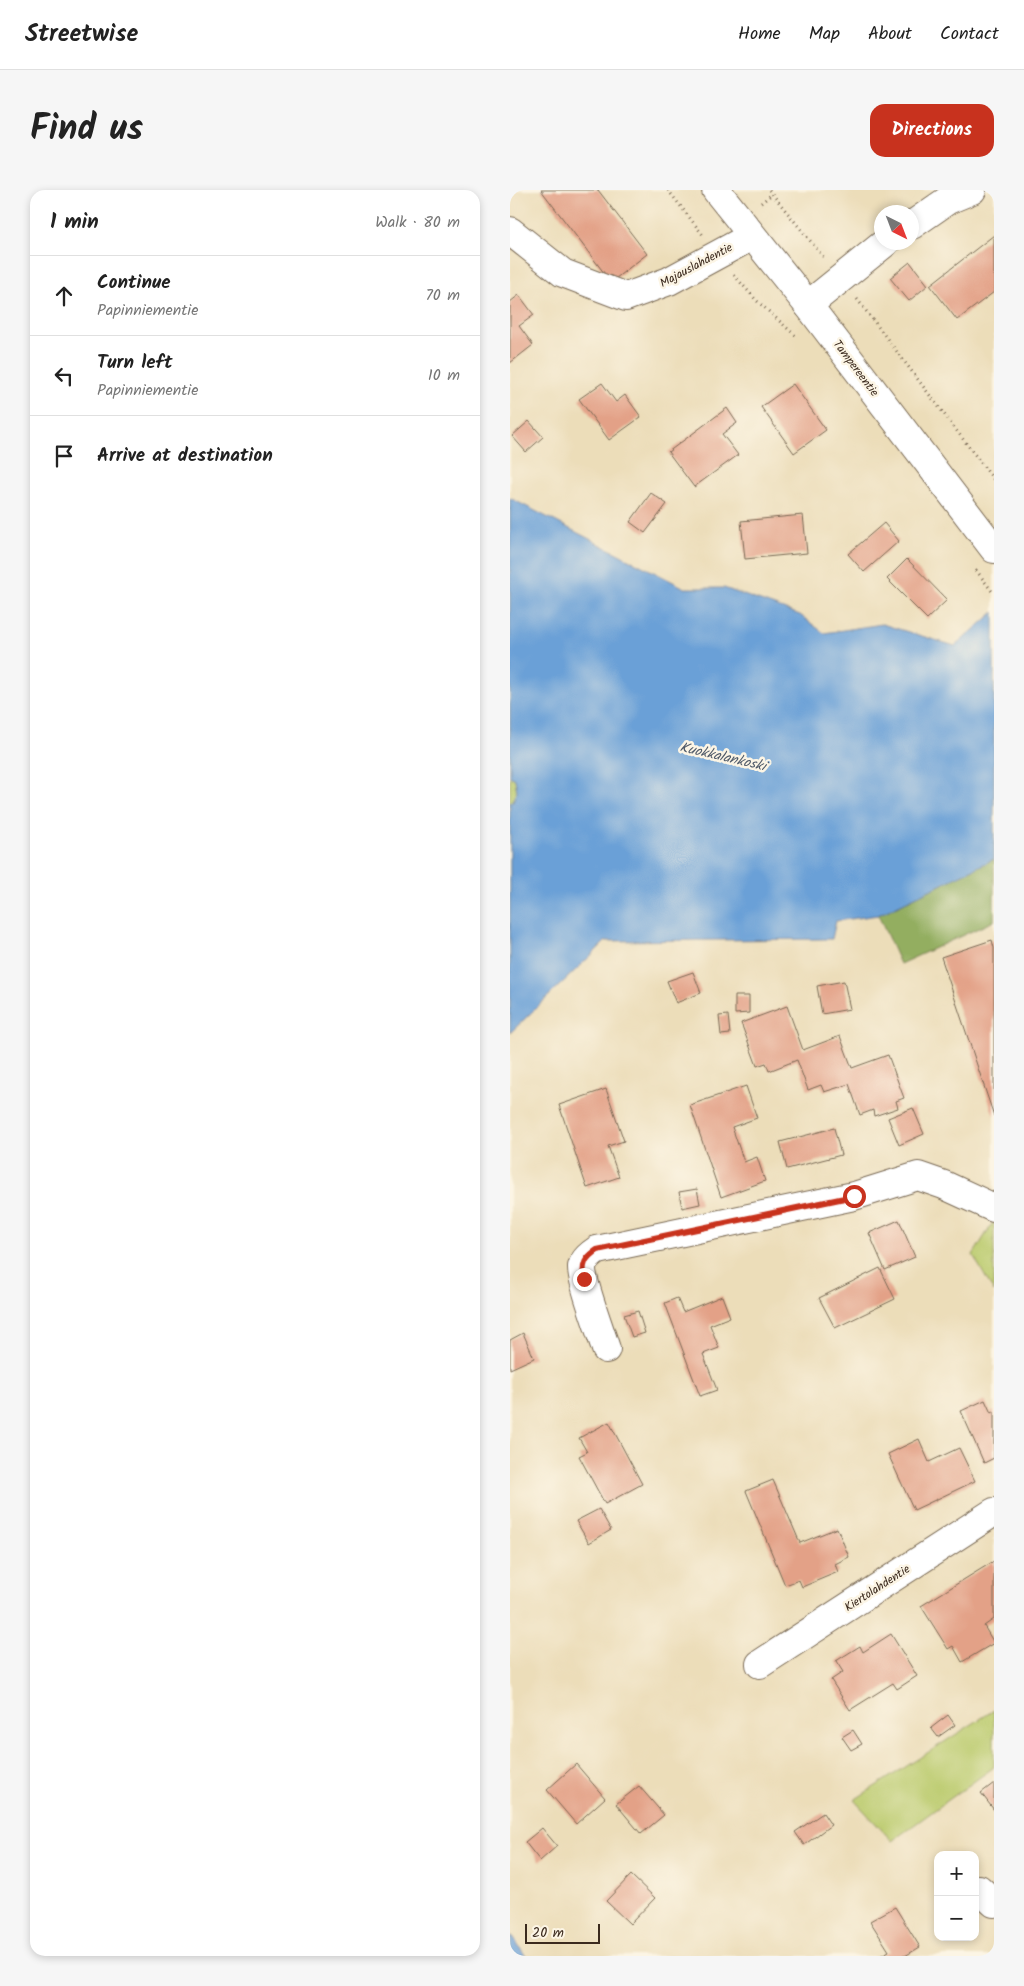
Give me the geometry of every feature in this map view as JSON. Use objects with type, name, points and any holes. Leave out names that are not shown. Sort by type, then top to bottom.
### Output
[{"type":"street","name":"Tampereentie","points":[[716,190],[808,305],[994,548]]},
{"type":"street","points":[[919,220],[948,200],[972,190]]},
{"type":"street","name":"Majauslahdentie","points":[[510,231],[563,273],[626,297],[669,281],[752,236]]},
{"type":"street","points":[[808,305],[876,250]]},
{"type":"street","points":[[606,1349],[584,1279],[582,1266],[588,1256],[597,1250],[854,1196],[918,1176],[944,1185],[994,1208]]},
{"type":"street","name":"Kiertolahdentie","points":[[760,1664],[994,1512]]},
{"type":"path","points":[[769,190],[840,278],[994,480]]},
{"type":"green space","points":[[510,776],[515,779],[517,791],[513,801],[510,803]]},
{"type":"green space","points":[[994,859],[994,921],[900,964],[878,915]]},
{"type":"green space","points":[[994,1221],[994,1292],[973,1255]]},
{"type":"green space","points":[[994,1710],[994,1767],[892,1841],[854,1800]]},
{"type":"water","name":"Kuokkalankoski","points":[[510,498],[685,588],[724,588],[800,615],[824,633],[882,624],[955,646],[994,612],[994,859],[878,915],[836,921],[832,939],[606,941],[510,1033],[510,803],[513,801],[517,791],[515,779],[510,776]]},
{"type":"water","points":[[510,1935],[526,1956],[510,1956]]},
{"type":"building","points":[[541,190],[598,190],[647,254],[611,282]]},
{"type":"building","points":[[994,235],[994,292],[957,320],[930,285]]},
{"type":"building","points":[[910,262],[928,285],[909,301],[890,278]]},
{"type":"building","points":[[519,295],[534,315],[519,326],[533,345],[510,363],[510,302]]},
{"type":"building","points":[[602,383],[616,402],[625,395],[641,417],[609,440],[579,399]]},
{"type":"building","points":[[793,384],[826,430],[794,453],[761,407]]},
{"type":"building","points":[[727,408],[737,423],[722,434],[738,455],[694,487],[668,452]]},
{"type":"building","points":[[529,421],[543,437],[526,452],[512,436]]},
{"type":"building","points":[[651,493],[667,504],[645,533],[630,522]]},
{"type":"building","points":[[803,515],[807,553],[745,559],[741,521]]},
{"type":"building","points":[[884,523],[899,541],[864,572],[848,554]]},
{"type":"building","points":[[907,559],[947,600],[927,619],[887,579]]},
{"type":"building","points":[[992,940],[994,948],[994,1116],[941,957]]},
{"type":"building","points":[[693,972],[701,993],[676,1003],[667,981]]},
{"type":"building","points":[[844,981],[850,1009],[822,1014],[817,986]]},
{"type":"building","points":[[735,996],[749,996],[749,1013],[735,1014]]},
{"type":"building","points":[[787,1006],[803,1050],[840,1036],[852,1068],[888,1055],[904,1098],[896,1101],[898,1108],[874,1116],[873,1110],[860,1115],[849,1084],[824,1092],[821,1085],[808,1090],[797,1060],[769,1071],[766,1063],[757,1066],[741,1023]]},
{"type":"building","points":[[728,1015],[730,1034],[721,1035],[719,1016]]},
{"type":"building","points":[[746,1086],[757,1118],[732,1127],[744,1162],[757,1157],[765,1181],[721,1197],[690,1105]]},
{"type":"building","points":[[606,1089],[624,1141],[608,1146],[619,1177],[587,1188],[559,1105]]},
{"type":"building","points":[[913,1108],[924,1134],[899,1145],[888,1118]]},
{"type":"building","points":[[834,1128],[841,1155],[787,1169],[780,1142]]},
{"type":"building","points":[[697,1189],[700,1204],[682,1208],[679,1192]]},
{"type":"building","points":[[899,1220],[915,1257],[885,1270],[869,1233]]},
{"type":"building","points":[[880,1268],[895,1299],[835,1328],[819,1298]]},
{"type":"building","points":[[722,1296],[730,1317],[710,1325],[719,1348],[703,1354],[717,1390],[700,1396],[665,1303],[677,1298],[683,1312]]},
{"type":"building","points":[[638,1311],[645,1333],[632,1337],[624,1315]]},
{"type":"building","points":[[523,1333],[534,1358],[510,1369],[510,1340]]},
{"type":"building","points":[[985,1400],[991,1413],[994,1411],[994,1458],[984,1463],[961,1411]]},
{"type":"building","points":[[609,1422],[642,1484],[605,1504],[579,1456],[587,1452],[579,1438]]},
{"type":"building","points":[[919,1439],[929,1462],[959,1448],[975,1481],[914,1510],[888,1454]]},
{"type":"building","points":[[773,1480],[800,1543],[837,1528],[849,1557],[835,1564],[838,1572],[802,1587],[799,1580],[785,1585],[746,1491]]},
{"type":"building","points":[[599,1509],[611,1530],[589,1543],[576,1521]]},
{"type":"building","points":[[994,1561],[994,1619],[984,1626],[994,1643],[962,1662],[953,1646],[948,1649],[921,1606]]},
{"type":"building","points":[[891,1634],[917,1676],[897,1689],[893,1683],[850,1710],[831,1680],[843,1672],[836,1661],[860,1646],[863,1652]]},
{"type":"building","points":[[948,1715],[955,1725],[938,1737],[931,1728]]},
{"type":"building","points":[[853,1730],[862,1744],[851,1750],[842,1737]]},
{"type":"building","points":[[576,1764],[605,1798],[576,1824],[547,1790]]},
{"type":"building","points":[[994,1783],[994,1810],[981,1793]]},
{"type":"building","points":[[639,1786],[664,1815],[641,1834],[616,1804]]},
{"type":"building","points":[[823,1813],[831,1825],[804,1845],[795,1832]]},
{"type":"building","points":[[542,1828],[557,1846],[540,1861],[525,1842]]},
{"type":"building","points":[[631,1875],[655,1898],[630,1924],[606,1901]]},
{"type":"building","points":[[895,1907],[920,1947],[905,1956],[880,1956],[889,1951],[870,1921]]},
{"type":"route","points":[[584,1279],[582,1266],[588,1256],[597,1250],[854,1196]]}]
